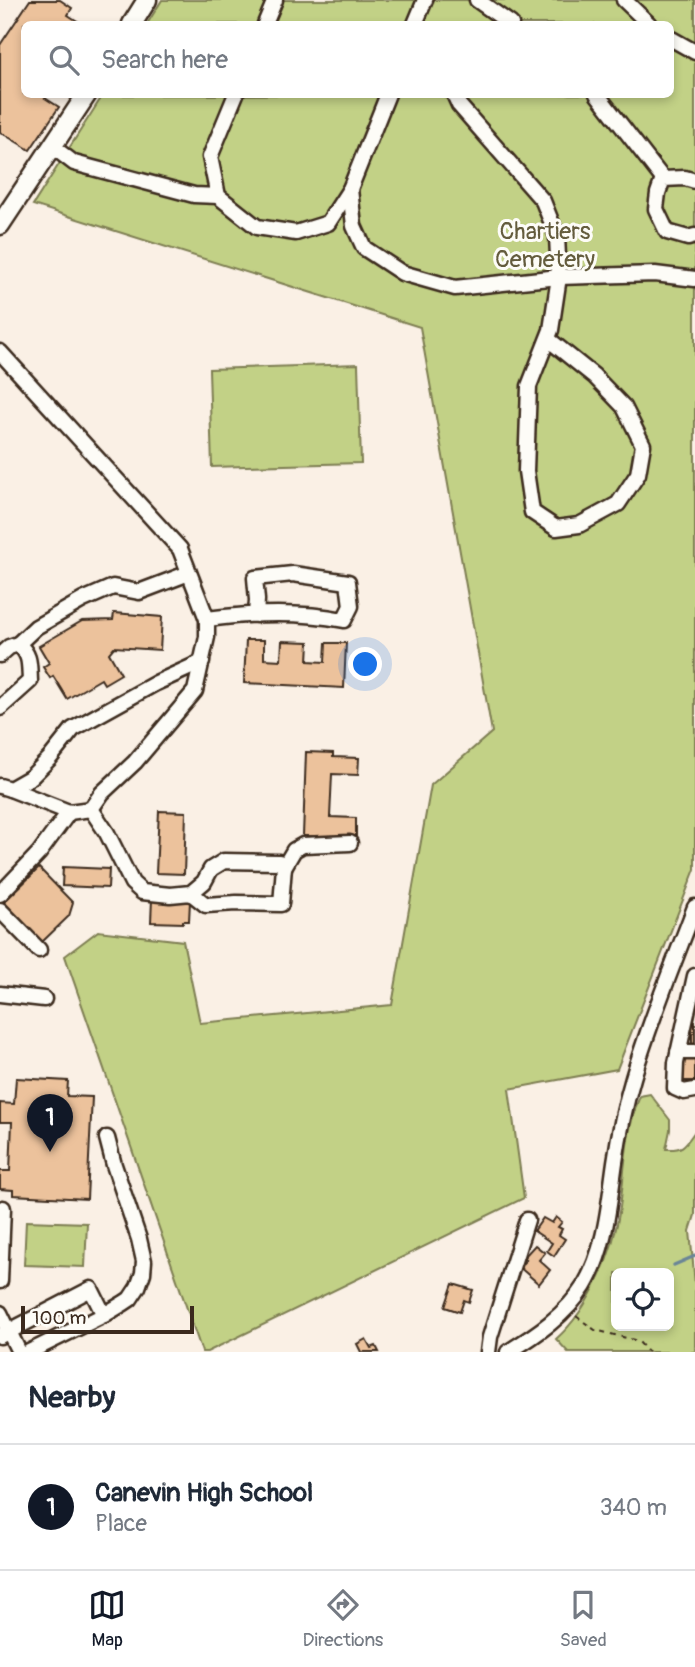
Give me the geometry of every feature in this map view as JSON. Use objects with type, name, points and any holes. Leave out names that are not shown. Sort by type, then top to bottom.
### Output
[{"type":"main road","points":[[134,21],[148,0]]},
{"type":"main road","points":[[0,225],[84,98]]},
{"type":"street","points":[[266,21],[275,0]]},
{"type":"street","points":[[416,21],[426,0]]},
{"type":"street","points":[[426,0],[429,21]]},
{"type":"street","points":[[477,0],[507,21]]},
{"type":"street","points":[[624,0],[646,21]]},
{"type":"street","points":[[674,40],[695,52]]},
{"type":"street","points":[[234,98],[210,157],[218,195],[257,227],[296,233],[328,223],[354,226]]},
{"type":"street","points":[[328,223],[350,189],[386,98]]},
{"type":"street","points":[[456,98],[543,201],[558,236],[559,277],[551,330],[528,386],[526,471],[532,512],[556,528],[579,526],[618,504],[638,474],[643,445],[624,407],[594,376],[548,339]]},
{"type":"street","points":[[600,98],[663,179]]},
{"type":"street","points":[[53,147],[74,163],[194,195],[218,195]]},
{"type":"street","points":[[663,179],[685,178],[695,181]]},
{"type":"street","points":[[663,179],[656,209],[667,232],[688,238],[695,236]]},
{"type":"street","points":[[350,189],[354,226],[364,248],[402,274],[456,288],[559,277],[655,274],[695,279]]},
{"type":"street","points":[[0,352],[180,549],[207,619],[207,637],[195,691],[135,762],[102,793],[91,809],[69,812],[5,787]]},
{"type":"street","points":[[0,655],[9,647],[18,644],[36,627],[83,600],[113,587],[139,592],[189,573]]},
{"type":"street","points":[[207,619],[256,615],[321,616],[344,620],[351,606],[348,582],[293,574],[255,578],[256,615]]},
{"type":"street","points":[[0,708],[30,681],[26,651],[18,644]]},
{"type":"street","points":[[5,787],[31,777],[73,729],[156,682],[202,662]]},
{"type":"street","points":[[91,809],[107,833],[132,883],[142,892],[191,893],[204,882],[211,869],[224,861],[279,862],[284,867]]},
{"type":"street","points":[[0,894],[39,853],[69,812]]},
{"type":"street","points":[[191,893],[206,905],[281,904],[284,867],[294,850],[303,845],[350,843]]},
{"type":"street","points":[[0,910],[39,950]]},
{"type":"street","points":[[515,1350],[565,1309],[584,1286],[597,1255],[603,1236],[623,1118],[633,1077],[694,914]]},
{"type":"street","points":[[673,967],[695,976],[691,1014],[676,1063],[675,1088],[684,1092],[695,1090]]},
{"type":"street","points":[[0,994],[44,999]]},
{"type":"street","points":[[678,1052],[695,1052]]},
{"type":"street","points":[[29,1352],[124,1303],[135,1293],[143,1273],[144,1261],[139,1239],[107,1138]]},
{"type":"street","points":[[0,1281],[2,1208]]},
{"type":"street","points":[[488,1352],[490,1337],[527,1220]]},
{"type":"street","points":[[5,1334],[91,1289],[104,1315]]},
{"type":"street","points":[[0,1313],[5,1334],[19,1352]]},
{"type":"path","points":[[565,1309],[595,1329],[638,1341],[648,1352]]},
{"type":"green space","name":"Chartiers Cemetery","points":[[162,0],[695,0],[695,869],[617,1069],[509,1089],[524,1198],[207,1352],[202,1352],[65,956],[98,931],[183,941],[200,1023],[392,1005],[431,785],[492,732],[420,327],[33,205],[101,98],[674,98],[674,21],[149,21]]},
{"type":"green space","points":[[358,364],[361,463],[212,467],[209,369]]},
{"type":"green space","points":[[650,1094],[670,1120],[666,1149],[684,1146],[695,1131],[695,1215],[690,1231],[695,1285],[695,1352],[568,1352],[556,1339],[580,1312],[606,1261],[617,1224],[628,1137],[640,1096]]},
{"type":"green space","points":[[26,1221],[87,1223],[85,1267],[24,1265]]},
{"type":"building","points":[[30,0],[60,0],[72,8],[68,15],[77,21],[21,21],[21,98],[45,98],[59,107],[30,150],[0,132],[0,45]]},
{"type":"building","points":[[114,613],[162,617],[160,650],[114,647],[109,653],[121,674],[104,684],[101,679],[67,699],[53,676],[50,678],[43,667],[49,663],[39,646],[82,621],[113,620]]},
{"type":"building","points":[[246,640],[264,640],[264,659],[281,660],[282,641],[309,642],[308,661],[325,662],[326,643],[346,643],[344,688],[244,683]]},
{"type":"building","points":[[306,752],[359,758],[358,775],[332,774],[330,817],[356,818],[356,836],[303,836]]},
{"type":"building","points":[[159,811],[186,812],[184,874],[156,873]]},
{"type":"building","points":[[63,867],[109,869],[108,888],[62,886]]},
{"type":"building","points":[[39,868],[73,903],[69,916],[40,944],[2,904]]},
{"type":"building","points":[[152,899],[190,901],[189,921],[151,922]]},
{"type":"building","points":[[692,1021],[695,1021],[695,1045],[692,1045]]},
{"type":"building","points":[[680,1057],[695,1057],[695,1081],[680,1081]]},
{"type":"building","points":[[16,1078],[68,1081],[67,1096],[92,1097],[87,1199],[13,1195],[13,1190],[0,1189],[0,1171],[10,1171],[12,1122],[0,1122],[0,1103],[14,1104]]},
{"type":"building","points":[[556,1217],[562,1222],[558,1227],[562,1229],[559,1235],[565,1239],[554,1256],[547,1251],[552,1243],[534,1231],[543,1218],[552,1223]]},
{"type":"building","points":[[535,1245],[545,1253],[539,1260],[550,1270],[539,1284],[519,1267]]},
{"type":"building","points":[[453,1284],[473,1290],[469,1302],[464,1300],[460,1312],[445,1307]]},
{"type":"building","points":[[366,1339],[371,1348],[376,1346],[379,1352],[361,1352],[357,1344]]},
{"type":"waterway","points":[[674,1265],[695,1256]]},
{"type":"place","name":"Canevin High School","points":[[50,1152]]}]
